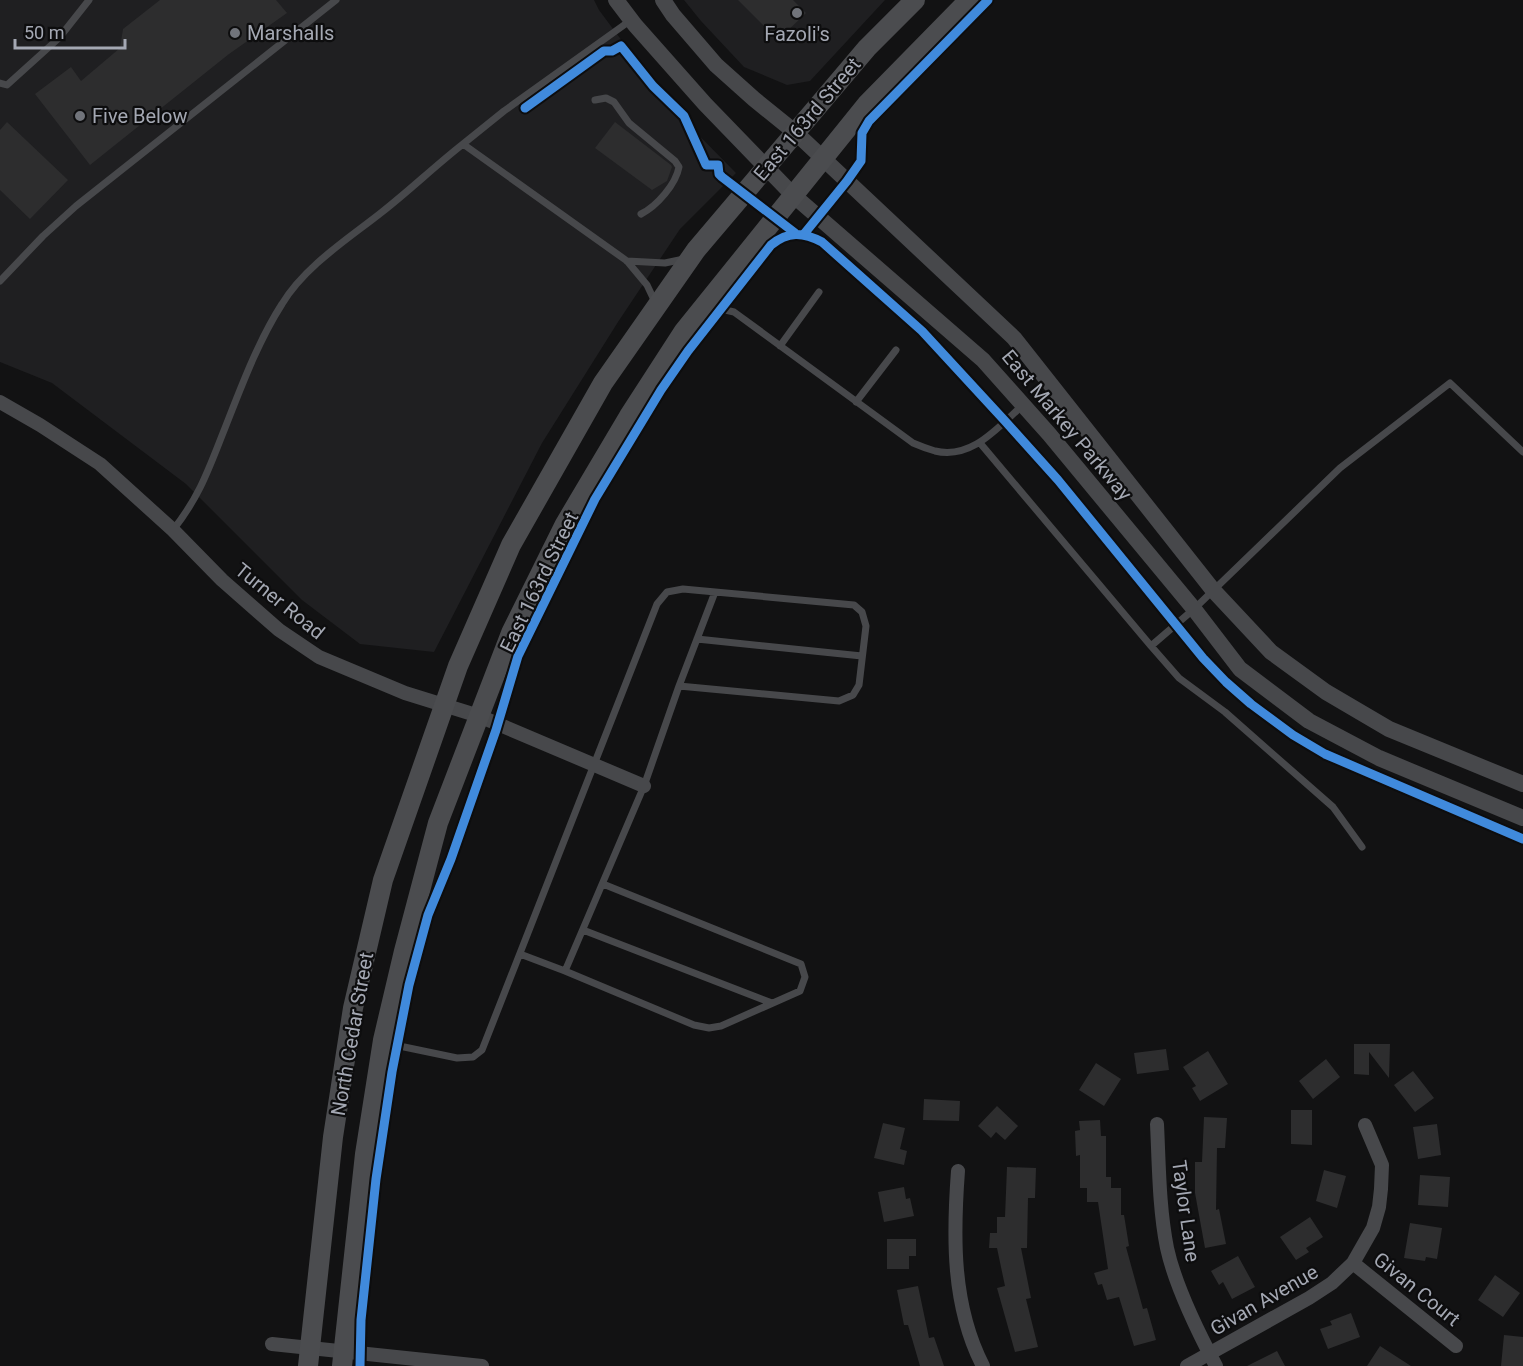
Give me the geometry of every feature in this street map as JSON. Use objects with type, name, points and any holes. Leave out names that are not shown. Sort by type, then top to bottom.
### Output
[{"type":"main road","name":"East 163rd Street","points":[[443,708],[458,666],[511,545],[603,383],[691,257],[867,48],[915,0]]},
{"type":"main road","name":"East 163rd Street","points":[[478,718],[511,633],[565,524],[629,416],[693,320],[867,104],[969,0]]},
{"type":"main road","name":"North Cedar Street","points":[[309,1357],[333,1137],[353,1008],[383,880],[443,708]]},
{"type":"main road","name":"North Cedar Street","points":[[343,1359],[366,1154],[382,1043],[438,823],[478,718]]},
{"type":"street","name":"East Markey Parkway","points":[[616,0],[631,20],[766,168],[983,360],[1194,609],[1240,669],[1309,721],[1379,758],[1523,818]]},
{"type":"street","name":"East Markey Parkway","points":[[663,0],[716,65],[796,133],[1014,338],[1213,590],[1271,652],[1326,692],[1389,729],[1523,784]]},
{"type":"street","name":"Turner Road","points":[[0,402],[100,464],[270,623],[319,657],[443,708],[478,718],[644,786]]},
{"type":"street","name":"Taylor Lane","points":[[1156,1124],[1167,1248],[1176,1279],[1213,1360]]},
{"type":"street","name":"Givan Avenue","points":[[1187,1366],[1213,1360],[1332,1283],[1353,1263],[1373,1228],[1381,1189],[1382,1165],[1365,1125]]},
{"type":"street","points":[[958,1171],[954,1240],[957,1274],[963,1310],[984,1366]]},
{"type":"street","name":"Givan Court","points":[[1353,1263],[1456,1346]]},
{"type":"street","points":[[272,1344],[309,1357],[482,1366]]},
{"type":"lane","points":[[0,83],[8,85],[59,38],[89,0]]},
{"type":"lane","points":[[0,281],[43,236],[76,206],[336,0]]},
{"type":"lane","points":[[173,530],[201,489],[263,340],[282,304],[299,282],[518,100],[631,20]]},
{"type":"lane","points":[[595,100],[606,98],[614,102],[629,123],[675,161],[679,167],[677,176],[652,209],[641,214]]},
{"type":"lane","points":[[463,144],[627,261],[647,285],[657,306]]},
{"type":"lane","points":[[627,261],[665,263],[691,257]]},
{"type":"lane","points":[[780,346],[819,292]]},
{"type":"lane","points":[[693,320],[721,309],[734,312],[913,443],[937,452],[963,452],[980,443],[1023,405]]},
{"type":"lane","points":[[856,402],[896,350]]},
{"type":"lane","points":[[1151,646],[1194,609],[1340,468],[1450,383],[1523,452]]},
{"type":"lane","points":[[980,443],[1179,678],[1225,712],[1333,807],[1362,847]]},
{"type":"lane","points":[[382,1043],[457,1058],[473,1057],[482,1050],[657,604],[667,592],[683,589],[854,605],[862,612],[866,626],[859,685],[853,695],[839,701],[679,686]]},
{"type":"lane","points":[[566,971],[644,786],[714,592]]},
{"type":"lane","points":[[697,639],[862,656]]},
{"type":"lane","points":[[520,954],[694,1025],[710,1028],[721,1026],[800,991],[805,977],[801,964],[603,884]]},
{"type":"lane","points":[[583,930],[772,1003]]},
{"type":"shaded area","points":[[0,0],[594,0],[599,10],[672,108],[736,173],[680,229],[618,322],[542,443],[434,652],[360,644],[302,600],[186,484],[52,383],[0,362]]},
{"type":"shaded area","points":[[684,0],[885,0],[810,81],[787,85],[744,67]]},
{"type":"building","points":[[160,0],[276,0],[287,13],[229,54],[90,165],[35,94],[71,67],[81,81],[120,48],[123,29]]},
{"type":"building","points":[[738,0],[793,0],[806,13],[778,40]]},
{"type":"building","points":[[7,122],[68,180],[30,219],[0,190],[0,130]]},
{"type":"building","points":[[615,122],[671,165],[667,181],[652,190],[595,148]]},
{"type":"building","points":[[1354,1044],[1390,1044],[1389,1078],[1369,1052],[1369,1075],[1354,1074]]},
{"type":"building","points":[[1166,1049],[1169,1070],[1137,1074],[1134,1053]]},
{"type":"building","points":[[1208,1051],[1228,1084],[1200,1101],[1192,1088],[1196,1086],[1183,1067]]},
{"type":"building","points":[[1326,1059],[1340,1077],[1313,1099],[1299,1081]]},
{"type":"building","points":[[1096,1063],[1121,1079],[1104,1106],[1079,1090]]},
{"type":"building","points":[[1413,1071],[1434,1098],[1415,1112],[1394,1085]]},
{"type":"building","points":[[924,1099],[960,1101],[959,1121],[923,1120]]},
{"type":"building","points":[[997,1106],[1018,1126],[1005,1140],[996,1132],[991,1138],[978,1126]]},
{"type":"building","points":[[1291,1110],[1312,1110],[1312,1145],[1291,1144]]},
{"type":"building","points":[[1204,1117],[1227,1118],[1225,1148],[1217,1148],[1216,1210],[1219,1209],[1226,1244],[1205,1248],[1195,1193],[1195,1162],[1202,1162]]},
{"type":"building","points":[[1100,1120],[1101,1136],[1106,1136],[1106,1177],[1111,1177],[1111,1188],[1121,1188],[1121,1215],[1124,1215],[1129,1246],[1126,1247],[1143,1309],[1147,1308],[1156,1340],[1134,1346],[1119,1297],[1107,1300],[1102,1284],[1098,1285],[1094,1273],[1108,1269],[1098,1202],[1087,1202],[1087,1188],[1080,1188],[1080,1155],[1076,1156],[1075,1131],[1080,1130],[1079,1121]]},
{"type":"building","points":[[883,1123],[905,1128],[900,1149],[907,1151],[904,1165],[874,1158]]},
{"type":"building","points":[[1437,1124],[1441,1155],[1418,1159],[1413,1127]]},
{"type":"building","points":[[1007,1167],[1036,1168],[1035,1198],[1028,1198],[1027,1248],[1021,1248],[1031,1298],[1026,1299],[1038,1347],[1015,1352],[997,1288],[1005,1286],[997,1248],[989,1248],[990,1233],[997,1233],[997,1217],[1005,1217]]},
{"type":"building","points":[[1324,1170],[1346,1176],[1337,1208],[1316,1201]]},
{"type":"building","points":[[1420,1175],[1450,1177],[1448,1207],[1418,1205]]},
{"type":"building","points":[[904,1187],[906,1199],[910,1198],[914,1216],[884,1222],[878,1192]]},
{"type":"building","points":[[1310,1217],[1323,1237],[1306,1248],[1309,1252],[1296,1260],[1280,1237]]},
{"type":"building","points":[[1410,1223],[1442,1228],[1437,1259],[1426,1257],[1425,1261],[1404,1258]]},
{"type":"building","points":[[887,1239],[916,1239],[916,1256],[909,1256],[909,1269],[887,1269]]},
{"type":"building","points":[[1238,1256],[1255,1287],[1232,1299],[1223,1282],[1219,1285],[1211,1271]]},
{"type":"building","points":[[1495,1275],[1520,1293],[1503,1317],[1478,1300]]},
{"type":"building","points":[[918,1286],[929,1338],[934,1337],[944,1366],[920,1366],[908,1325],[904,1325],[897,1290]]},
{"type":"building","points":[[1351,1313],[1360,1337],[1328,1349],[1320,1329],[1332,1325],[1330,1321]]},
{"type":"building","points":[[1504,1335],[1523,1337],[1523,1366],[1501,1366]]},
{"type":"building","points":[[1380,1346],[1411,1366],[1367,1366]]},
{"type":"building","points":[[1277,1351],[1285,1366],[1247,1366]]},
{"type":"cycle path","points":[[804,234],[861,161],[862,133],[869,121],[988,0]]},
{"type":"cycle path","points":[[525,108],[604,51],[612,51],[621,46],[653,86],[684,116],[706,165],[718,165],[719,174],[722,177],[795,233]]},
{"type":"cycle path","points":[[360,1366],[361,1320],[376,1179],[392,1072],[409,985],[428,915],[451,859],[496,730],[518,656],[595,499],[661,390],[688,351],[771,245],[783,237],[796,234],[822,242],[922,331],[1058,480],[1203,658],[1251,704],[1293,735],[1325,754],[1523,839]]},
{"type":"place","name":"Fazoli's","points":[[797,13]]},
{"type":"place","name":"Marshalls","points":[[235,33]]},
{"type":"place","name":"Five Below","points":[[80,116]]}]
